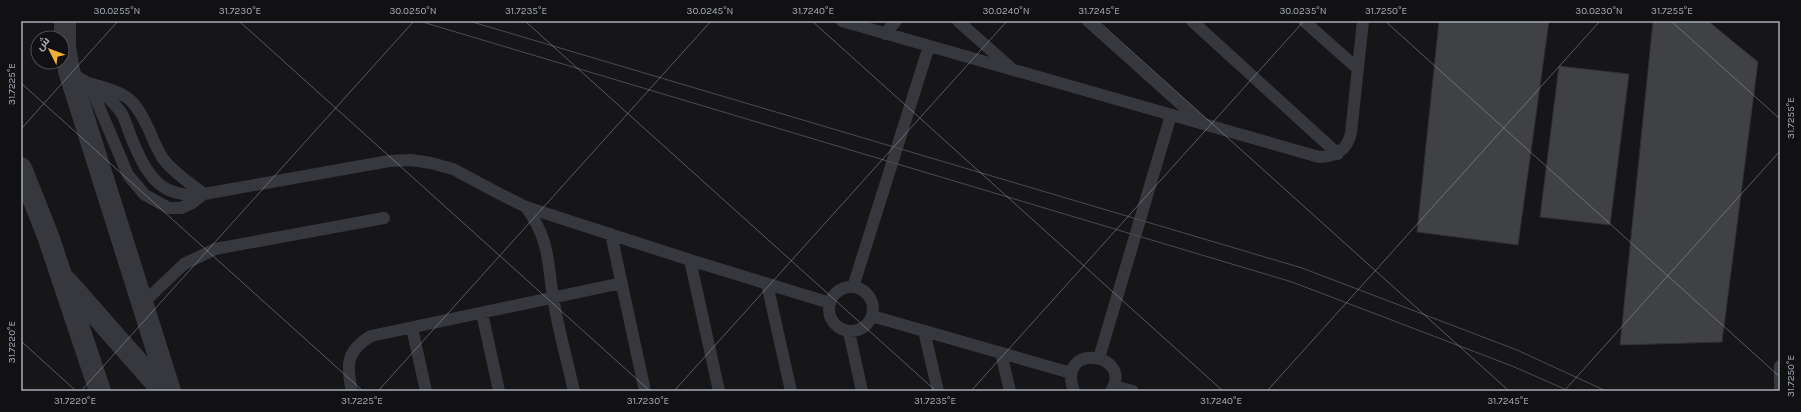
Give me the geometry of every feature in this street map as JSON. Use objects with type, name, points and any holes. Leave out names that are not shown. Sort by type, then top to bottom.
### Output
[{"type":"street","points":[[65,21],[65,46],[69,71],[170,391]]},
{"type":"street","points":[[21,168],[60,274],[100,391]]},
{"type":"street","points":[[60,274],[163,391]]},
{"type":"lane","points":[[842,21],[855,23],[885,34],[1319,157],[1329,157],[1338,154],[1344,148],[1351,133],[1363,21]]},
{"type":"lane","points":[[885,34],[896,21]]},
{"type":"lane","points":[[958,21],[1013,70]]},
{"type":"lane","points":[[1088,21],[1204,125]]},
{"type":"lane","points":[[1192,21],[1338,154]]},
{"type":"lane","points":[[1304,21],[1358,69]]},
{"type":"lane","points":[[853,287],[929,46]]},
{"type":"lane","points":[[69,71],[103,93],[122,115],[142,164],[158,184],[169,191],[181,194],[204,194],[389,161],[410,160],[431,163],[453,169],[526,207],[690,260],[830,302]]},
{"type":"lane","points":[[89,83],[128,176],[145,195],[169,208],[182,208],[204,194]]},
{"type":"lane","points":[[89,83],[117,92],[134,102],[141,112],[164,159],[173,170],[204,194]]},
{"type":"lane","points":[[1099,358],[1171,115]]},
{"type":"lane","points":[[526,207],[537,222],[546,247],[554,298],[574,391]]},
{"type":"lane","points":[[142,304],[184,264],[215,249],[384,218]]},
{"type":"lane","points":[[611,234],[645,391]]},
{"type":"lane","points":[[690,260],[719,391]]},
{"type":"lane","points":[[352,391],[348,365],[352,353],[359,343],[371,336],[622,283]]},
{"type":"lane","points":[[767,284],[791,391]]},
{"type":"lane","points":[[853,287],[862,290],[870,297],[873,306],[872,316],[867,325],[859,330],[849,332],[832,322],[829,313],[830,302],[835,294],[843,289],[853,287]]},
{"type":"lane","points":[[482,313],[499,391]]},
{"type":"lane","points":[[872,316],[1072,373]]},
{"type":"lane","points":[[412,328],[426,391]]},
{"type":"lane","points":[[924,331],[938,391]]},
{"type":"lane","points":[[849,332],[862,391]]},
{"type":"lane","points":[[1001,353],[1010,391]]},
{"type":"lane","points":[[1074,391],[1071,382],[1072,373],[1076,365],[1082,359],[1090,357],[1099,358],[1107,362],[1112,369],[1115,377],[1112,388],[1133,391]]},
{"type":"lane","points":[[1780,366],[1780,391]]},
{"type":"building","points":[[1439,21],[1549,21],[1518,245],[1417,232]]},
{"type":"building","points":[[1653,21],[1708,21],[1758,62],[1722,342],[1620,345]]},
{"type":"building","points":[[1559,66],[1629,74],[1610,225],[1540,217]]},
{"type":"tram line","points":[[419,21],[1292,282],[1512,366],[1569,391]]},
{"type":"tram line","points":[[469,21],[1302,268],[1517,350],[1606,391]]}]
